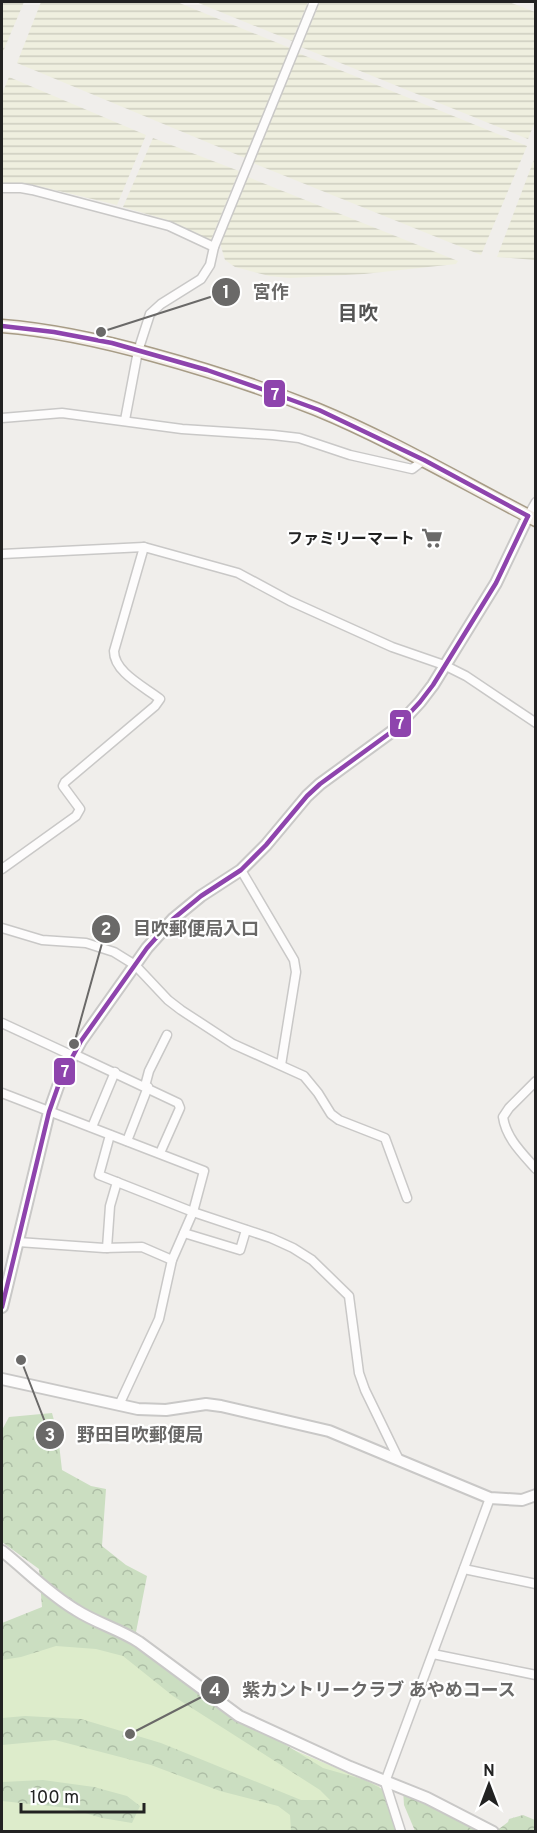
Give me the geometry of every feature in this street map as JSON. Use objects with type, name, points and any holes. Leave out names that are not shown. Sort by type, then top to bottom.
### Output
[{"type":"main road","points":[[2,326],[112,343],[207,370],[288,398],[319,410],[424,460],[532,518]]},
{"type":"street","points":[[125,420],[138,351],[150,314],[161,304],[201,279],[210,265],[214,247],[314,2]]},
{"type":"street","points":[[2,188],[32,190],[169,226],[214,247]]},
{"type":"street","points":[[2,418],[62,413],[182,429],[299,438],[350,455],[412,469],[424,460]]},
{"type":"street","points":[[2,1307],[49,1112],[61,1078],[73,1055],[147,948],[173,919],[193,902],[241,870],[320,784],[394,730],[420,702],[433,685],[496,583],[532,518],[536,502]]},
{"type":"street","points":[[2,868],[76,816],[80,809],[63,786],[65,782],[155,706],[159,699],[119,668],[114,659],[114,651],[144,547]]},
{"type":"street","points":[[2,554],[144,547],[238,573],[290,601],[392,647],[444,665],[466,676],[536,723]]},
{"type":"street","points":[[241,870],[294,960],[296,972],[281,1065]]},
{"type":"street","points":[[2,928],[42,940],[86,943],[104,948],[135,966],[181,1010],[234,1044],[304,1076],[331,1114],[339,1120],[385,1138],[406,1198]]},
{"type":"street","points":[[2,1023],[115,1072],[178,1103],[180,1108],[160,1153]]},
{"type":"street","points":[[127,1141],[146,1087],[149,1071],[168,1035]]},
{"type":"street","points":[[92,1127],[115,1072]]},
{"type":"street","points":[[536,1081],[503,1117],[509,1138],[536,1169]]},
{"type":"street","points":[[2,1093],[204,1171],[193,1212],[172,1260],[159,1319],[119,1405]]},
{"type":"street","points":[[110,1135],[99,1174],[193,1212],[293,1248],[312,1260],[349,1296],[359,1373],[399,1460]]},
{"type":"street","points":[[107,1248],[110,1206],[117,1182]]},
{"type":"street","points":[[184,1233],[240,1250],[246,1230]]},
{"type":"street","points":[[18,1242],[107,1248],[142,1247],[172,1260]]},
{"type":"street","points":[[2,1379],[150,1410],[206,1404],[221,1406],[329,1431],[490,1498],[536,1501]]},
{"type":"street","points":[[522,1500],[536,1495]]},
{"type":"street","points":[[401,1832],[385,1782],[490,1498]]},
{"type":"street","points":[[2,1551],[66,1604],[139,1642],[239,1716],[385,1782],[427,1797],[493,1832]]},
{"type":"street","points":[[464,1569],[536,1584]]},
{"type":"street","points":[[433,1654],[536,1675]]},
{"type":"green space","points":[[2,2],[24,2],[2,54]]},
{"type":"green space","points":[[41,2],[177,2],[290,48],[245,158],[17,63]]},
{"type":"green space","points":[[196,2],[308,2],[292,41]]},
{"type":"green space","points":[[320,2],[509,2],[535,12],[535,122],[528,139],[301,47]]},
{"type":"green space","points":[[298,53],[527,146],[481,255],[253,163]]},
{"type":"green space","points":[[9,77],[146,135],[117,205],[34,185],[2,183],[2,94]]},
{"type":"green space","points":[[153,138],[239,171],[211,240],[167,220],[123,207]]},
{"type":"green space","points":[[535,157],[535,260],[497,257]]},
{"type":"green space","points":[[248,177],[458,261],[456,264],[364,274],[290,278],[269,276],[235,267],[225,260],[220,243]]},
{"type":"green space","points":[[52,1413],[58,1435],[62,1470],[91,1486],[106,1489],[102,1546],[126,1565],[147,1576],[136,1632],[172,1674],[323,1768],[365,1780],[386,1791],[396,1831],[291,1831],[290,1815],[278,1806],[220,1791],[151,1765],[55,1740],[2,1745],[2,1718],[25,1716],[81,1719],[161,1743],[301,1800],[330,1800],[320,1790],[173,1696],[123,1656],[96,1649],[56,1646],[21,1657],[2,1660],[2,1623],[42,1607],[39,1569],[2,1542],[2,1430],[9,1417]]},
{"type":"green space","points":[[2,1642],[126,1642],[233,1722],[379,1786],[396,1831],[2,1832]]},
{"type":"green space","points":[[43,1780],[94,1787],[127,1796],[140,1806],[132,1823],[102,1818],[68,1808],[2,1801],[2,1782]]},
{"type":"green space","points":[[403,1789],[478,1831],[415,1831],[404,1805]]},
{"type":"green space","points":[[523,1815],[535,1820],[535,1831],[495,1832],[509,1819]]},
{"type":"transit line","name":"7","points":[[2,326],[54,332],[112,343],[207,370],[267,391],[319,410],[424,460],[528,516]]},
{"type":"transit line","name":"7","points":[[2,1307],[49,1112],[61,1078],[81,1041],[147,948],[173,919],[201,896],[241,870],[266,845],[307,796],[394,730],[420,702],[433,685],[496,583],[528,516]]},
{"type":"place","name":"宮作","points":[[101,332]]},
{"type":"place","name":"ファミリーマート","points":[[432,538]]},
{"type":"place","name":"目吹郵便局入口","points":[[74,1044]]},
{"type":"place","name":"野田目吹郵便局","points":[[21,1360]]},
{"type":"place","name":"紫カントリークラブ あやめコース","points":[[130,1734]]},
{"type":"district","name":"目吹","points":[[358,313]]}]
